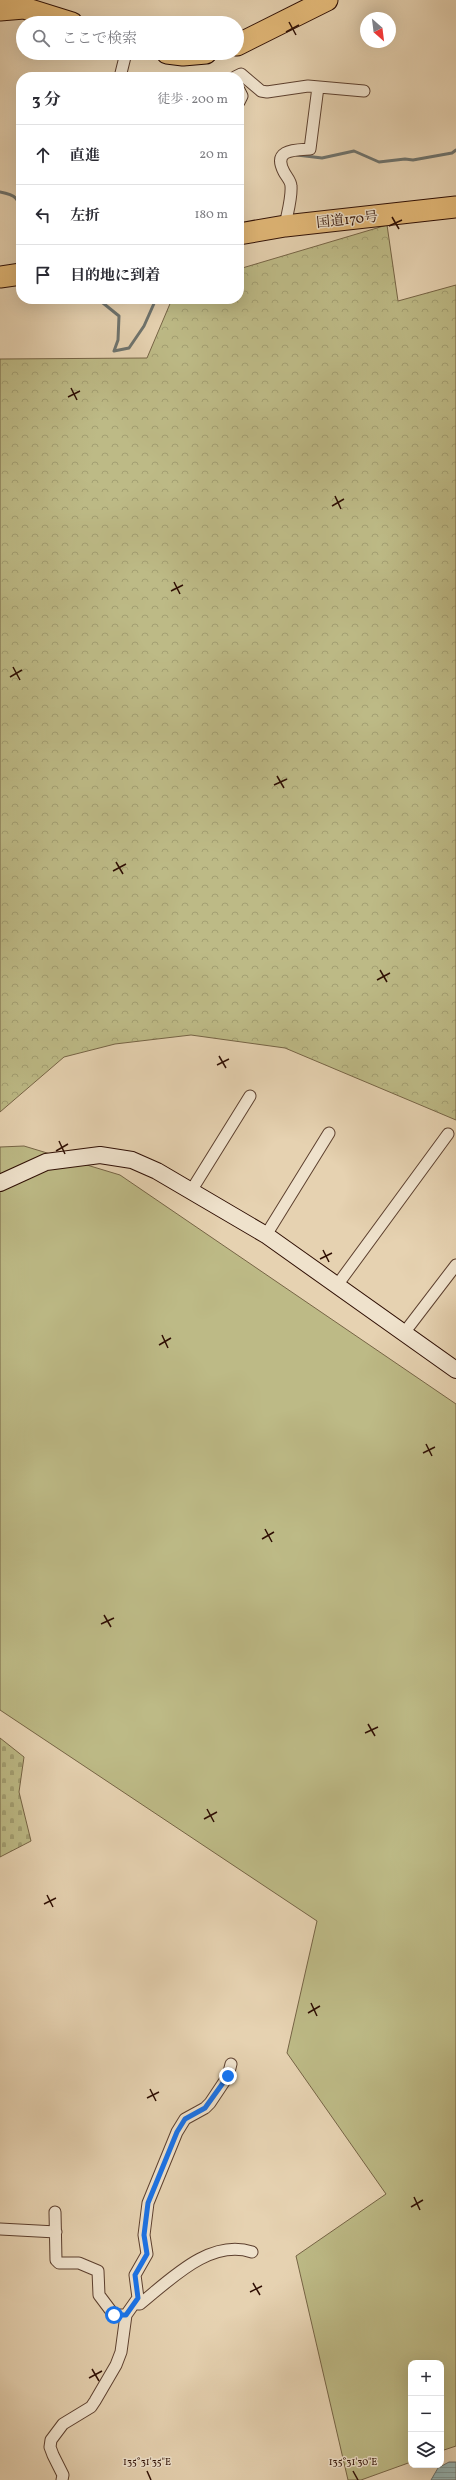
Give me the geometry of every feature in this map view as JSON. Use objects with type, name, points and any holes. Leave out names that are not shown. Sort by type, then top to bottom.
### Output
[{"type":"highway","points":[[244,42],[327,0]]},
{"type":"highway","points":[[1,6],[24,8],[50,16]]},
{"type":"highway","name":"国道170号","points":[[244,233],[285,226],[456,208]]},
{"type":"highway","points":[[0,277],[16,275]]},
{"type":"street","points":[[121,72],[124,60]]},
{"type":"street","points":[[244,77],[261,91],[267,92],[318,87],[364,91]]},
{"type":"street","points":[[285,226],[291,184],[280,164],[280,158],[283,154],[292,150],[310,149],[318,87]]},
{"type":"street","points":[[191,1191],[250,1096]]},
{"type":"street","points":[[266,1235],[329,1133]]},
{"type":"street","points":[[338,1284],[448,1134]]},
{"type":"street","points":[[0,1183],[46,1162],[100,1155],[132,1160],[156,1171],[266,1235],[338,1284],[456,1370]]},
{"type":"street","points":[[404,1333],[456,1265]]},
{"type":"street","points":[[62,2480],[61,2469],[50,2447],[52,2440],[63,2424],[91,2407],[116,2365],[121,2352],[126,2315],[138,2298],[135,2275],[147,2254],[144,2235],[148,2203],[177,2132],[185,2119],[205,2108],[210,2103],[228,2076],[231,2064]]},
{"type":"street","points":[[55,2212],[56,2260],[59,2263],[79,2263],[98,2271],[99,2295],[114,2315],[126,2315]]},
{"type":"street","points":[[0,2229],[56,2232]]},
{"type":"street","points":[[135,2304],[140,2304],[182,2269],[204,2258],[228,2249],[239,2247],[252,2252]]},
{"type":"green space","points":[[387,225],[398,301],[456,285],[456,1120],[285,1048],[191,1035],[115,1044],[64,1057],[0,1112],[0,359],[147,358],[170,304],[244,304],[244,268]]},
{"type":"green space","points":[[24,1146],[120,1175],[456,1404],[456,2446],[444,2450],[444,2360],[408,2360],[408,2463],[361,2480],[348,2480],[296,2256],[386,2194],[287,2053],[317,1921],[0,1710],[0,1147]]},
{"type":"green space","points":[[0,1738],[24,1757],[19,1792],[31,1841],[0,1857]]},
{"type":"water","points":[[449,2462],[456,2462],[456,2480],[431,2480],[438,2468],[444,2468],[444,2465]]},
{"type":"waterway","points":[[297,155],[322,158],[354,151],[379,162],[405,159],[413,160],[452,153],[456,150]]},
{"type":"waterway","points":[[0,192],[10,194],[16,198]]},
{"type":"waterway","points":[[104,304],[119,316],[118,340],[114,351],[129,348],[144,326],[154,304]]},
{"type":"route","points":[[114,2315],[126,2315],[138,2298],[135,2275],[147,2254],[144,2235],[144,2220],[148,2203],[177,2132],[185,2119],[205,2108],[210,2103],[228,2076]]}]
